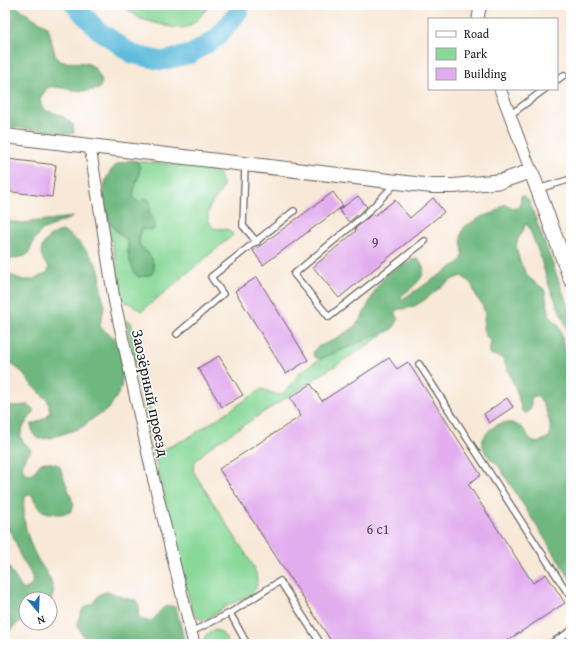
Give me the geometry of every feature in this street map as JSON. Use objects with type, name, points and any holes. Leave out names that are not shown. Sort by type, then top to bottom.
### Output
[{"type":"street","points":[[478,18],[481,5]]},
{"type":"street","points":[[500,90],[571,280]]},
{"type":"street","points":[[5,136],[432,186],[454,186],[502,181],[530,171]]},
{"type":"street","name":"Заозёрный проезд","points":[[90,147],[114,299],[154,481],[194,644]]},
{"type":"lane","points":[[558,79],[564,75]]},
{"type":"lane","points":[[510,115],[544,90]]},
{"type":"lane","points":[[245,164],[243,226],[257,242]]},
{"type":"lane","points":[[538,190],[571,179]]},
{"type":"lane","points":[[398,182],[366,214],[294,274],[329,318],[425,241]]},
{"type":"lane","points":[[177,334],[223,294],[211,277],[257,242],[294,211]]},
{"type":"lane","points":[[419,364],[571,598]]},
{"type":"lane","points":[[191,632],[230,613],[280,581],[321,644]]},
{"type":"lane","points":[[230,613],[247,644]]},
{"type":"lane","points":[[550,644],[571,631]]},
{"type":"green space","points":[[5,5],[13,5],[48,27],[55,55],[59,61],[90,64],[98,73],[102,82],[99,89],[83,91],[48,87],[40,98],[44,109],[62,116],[73,125],[74,133],[69,134],[5,126]]},
{"type":"green space","points":[[121,5],[210,5],[190,26],[181,28],[171,27],[141,19]]},
{"type":"green space","points":[[133,160],[138,163],[139,168],[139,174],[134,192],[135,200],[140,202],[144,198],[149,200],[151,205],[149,213],[155,223],[155,228],[153,230],[142,229],[139,237],[139,245],[152,258],[154,269],[152,274],[138,277],[134,272],[129,258],[128,242],[112,224],[107,214],[104,199],[105,183],[112,169],[120,163]]},
{"type":"green space","points":[[135,161],[210,168],[218,174],[223,182],[223,187],[209,208],[209,221],[213,228],[227,229],[233,235],[142,311],[123,300],[105,208],[110,222],[116,231],[128,242],[128,254],[143,275],[146,276],[149,254],[140,246],[139,238],[142,229],[153,230],[153,218],[149,213],[151,205],[140,203],[134,199],[133,195],[139,172],[139,166]]},
{"type":"green space","points":[[521,196],[524,196],[529,201],[571,314],[571,338],[548,283],[539,253],[528,225],[524,225],[524,229],[518,239],[516,247],[520,262],[528,277],[544,289],[550,316],[558,324],[562,335],[563,346],[571,356],[571,580],[498,465],[484,451],[483,439],[490,429],[495,426],[505,423],[516,425],[522,428],[529,438],[537,443],[549,437],[550,422],[546,410],[537,396],[531,397],[531,408],[527,413],[522,411],[517,392],[504,361],[500,357],[489,354],[491,341],[485,335],[483,328],[485,313],[472,285],[467,280],[462,276],[453,279],[415,306],[397,309],[396,313],[398,320],[394,327],[389,330],[320,359],[315,357],[313,353],[317,347],[332,341],[353,328],[361,319],[377,287],[388,273],[412,260],[417,259],[422,264],[424,269],[423,274],[411,289],[401,296],[401,300],[460,262],[463,254],[461,237],[464,227],[483,216],[494,213],[503,205],[518,208],[520,205]]},
{"type":"green space","points":[[73,217],[42,230],[34,240],[29,253],[25,256],[12,259],[5,258],[5,221],[22,223]]},
{"type":"green space","points":[[62,231],[73,237],[97,265],[104,302],[100,326],[117,342],[122,363],[122,378],[119,393],[109,409],[95,417],[81,428],[50,438],[38,439],[34,435],[31,425],[47,417],[50,412],[48,401],[22,372],[5,356],[5,271],[17,278],[26,280],[31,280],[48,272],[49,267],[44,261],[41,250],[43,245],[50,237]]},
{"type":"green space","points":[[126,320],[131,322],[160,451],[188,438],[262,389],[280,395],[285,392],[299,373],[312,364],[335,351],[395,324],[392,329],[210,447],[195,461],[193,471],[254,567],[257,577],[257,584],[252,594],[203,620],[198,618],[192,611],[156,463]]},
{"type":"green space","points":[[5,402],[11,406],[29,405],[34,410],[24,425],[21,433],[23,441],[31,451],[23,463],[23,471],[29,475],[34,472],[41,463],[47,462],[59,465],[74,505],[68,513],[51,513],[40,509],[32,495],[27,495],[25,497],[24,518],[27,534],[35,554],[52,583],[53,591],[18,591],[18,623],[5,634],[5,558],[23,590],[32,584],[32,580],[13,537],[5,526]]},
{"type":"green space","points":[[106,592],[136,600],[139,606],[139,618],[148,621],[154,619],[165,607],[176,607],[185,644],[93,644],[83,636],[78,626],[78,620],[83,609],[93,603],[100,594]]},
{"type":"green space","points":[[214,630],[222,633],[229,644],[201,644],[206,635]]},
{"type":"building","points":[[8,159],[56,165],[52,197],[5,191]]},
{"type":"building","points":[[333,192],[343,206],[263,265],[253,251]]},
{"type":"building","points":[[358,196],[367,207],[349,222],[339,210]]},
{"type":"building","points":[[433,198],[444,212],[339,298],[313,267],[356,231],[355,229],[372,214],[374,216],[395,200],[410,218]]},
{"type":"building","points":[[257,277],[308,360],[286,374],[235,291]]},
{"type":"building","points":[[219,356],[243,395],[222,407],[198,368]]},
{"type":"building","points":[[389,358],[397,369],[408,362],[481,475],[468,484],[533,583],[546,574],[565,603],[502,644],[333,644],[219,469],[301,416],[290,398],[311,384],[322,401]]},
{"type":"building","points":[[507,398],[513,407],[489,423],[484,414]]},
{"type":"waterway","points":[[74,5],[97,29],[132,54],[162,61],[191,54],[217,38],[239,11],[240,5]]}]
